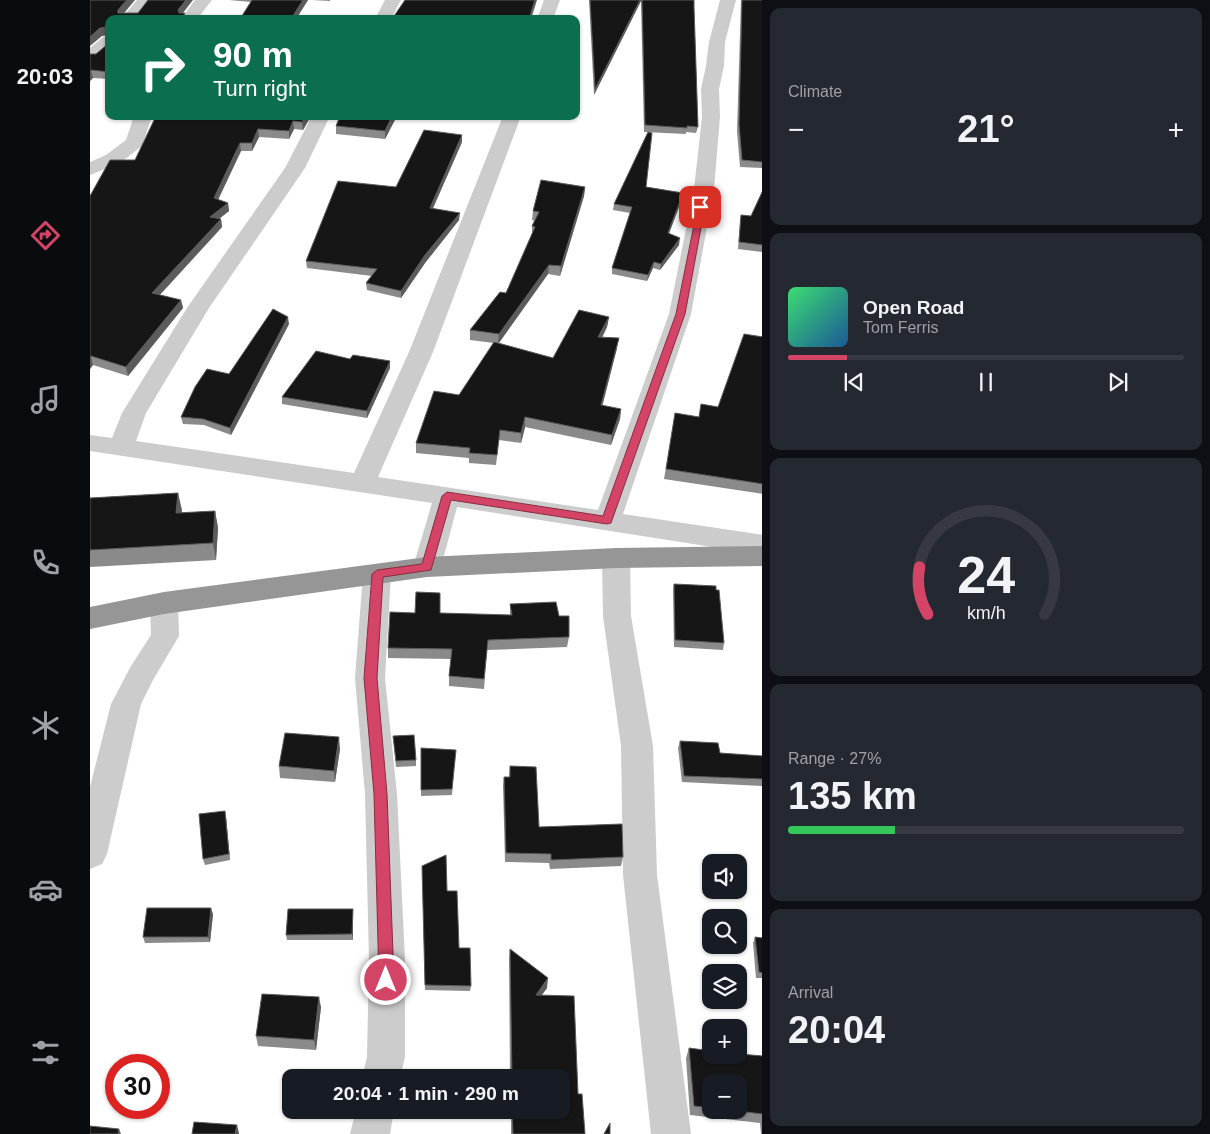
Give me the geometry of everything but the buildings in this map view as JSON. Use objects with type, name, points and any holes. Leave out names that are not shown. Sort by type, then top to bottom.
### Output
[{"type":"highway","points":[[90,618],[164,603],[427,567],[616,558],[762,556]]},
{"type":"street","points":[[132,15],[145,0]]},
{"type":"street","points":[[192,15],[204,0]]},
{"type":"street","points":[[385,15],[393,0]]},
{"type":"street","points":[[546,15],[552,0]]},
{"type":"street","points":[[607,520],[680,314],[704,189],[712,117],[710,89],[715,66],[717,42],[728,0]]},
{"type":"street","points":[[90,56],[105,44]]},
{"type":"street","points":[[90,170],[113,159],[135,142],[142,120]]},
{"type":"street","points":[[121,447],[134,414],[198,308],[295,168],[319,120]]},
{"type":"street","points":[[362,484],[421,352],[510,120]]},
{"type":"street","points":[[90,443],[762,545]]},
{"type":"street","points":[[427,567],[447,496]]},
{"type":"street","points":[[616,558],[617,616],[637,746],[640,875],[670,1134]]},
{"type":"street","points":[[377,574],[370,678],[381,794],[387,960],[386,1058],[384,1069]]},
{"type":"street","points":[[90,854],[126,704],[141,674],[166,636],[164,603]]},
{"type":"street","points":[[370,1134],[373,1119]]},
{"type":"route","points":[[386,980],[387,960],[381,794],[370,678],[377,574],[427,567],[447,496],[607,520],[680,314],[700,207]]}]
